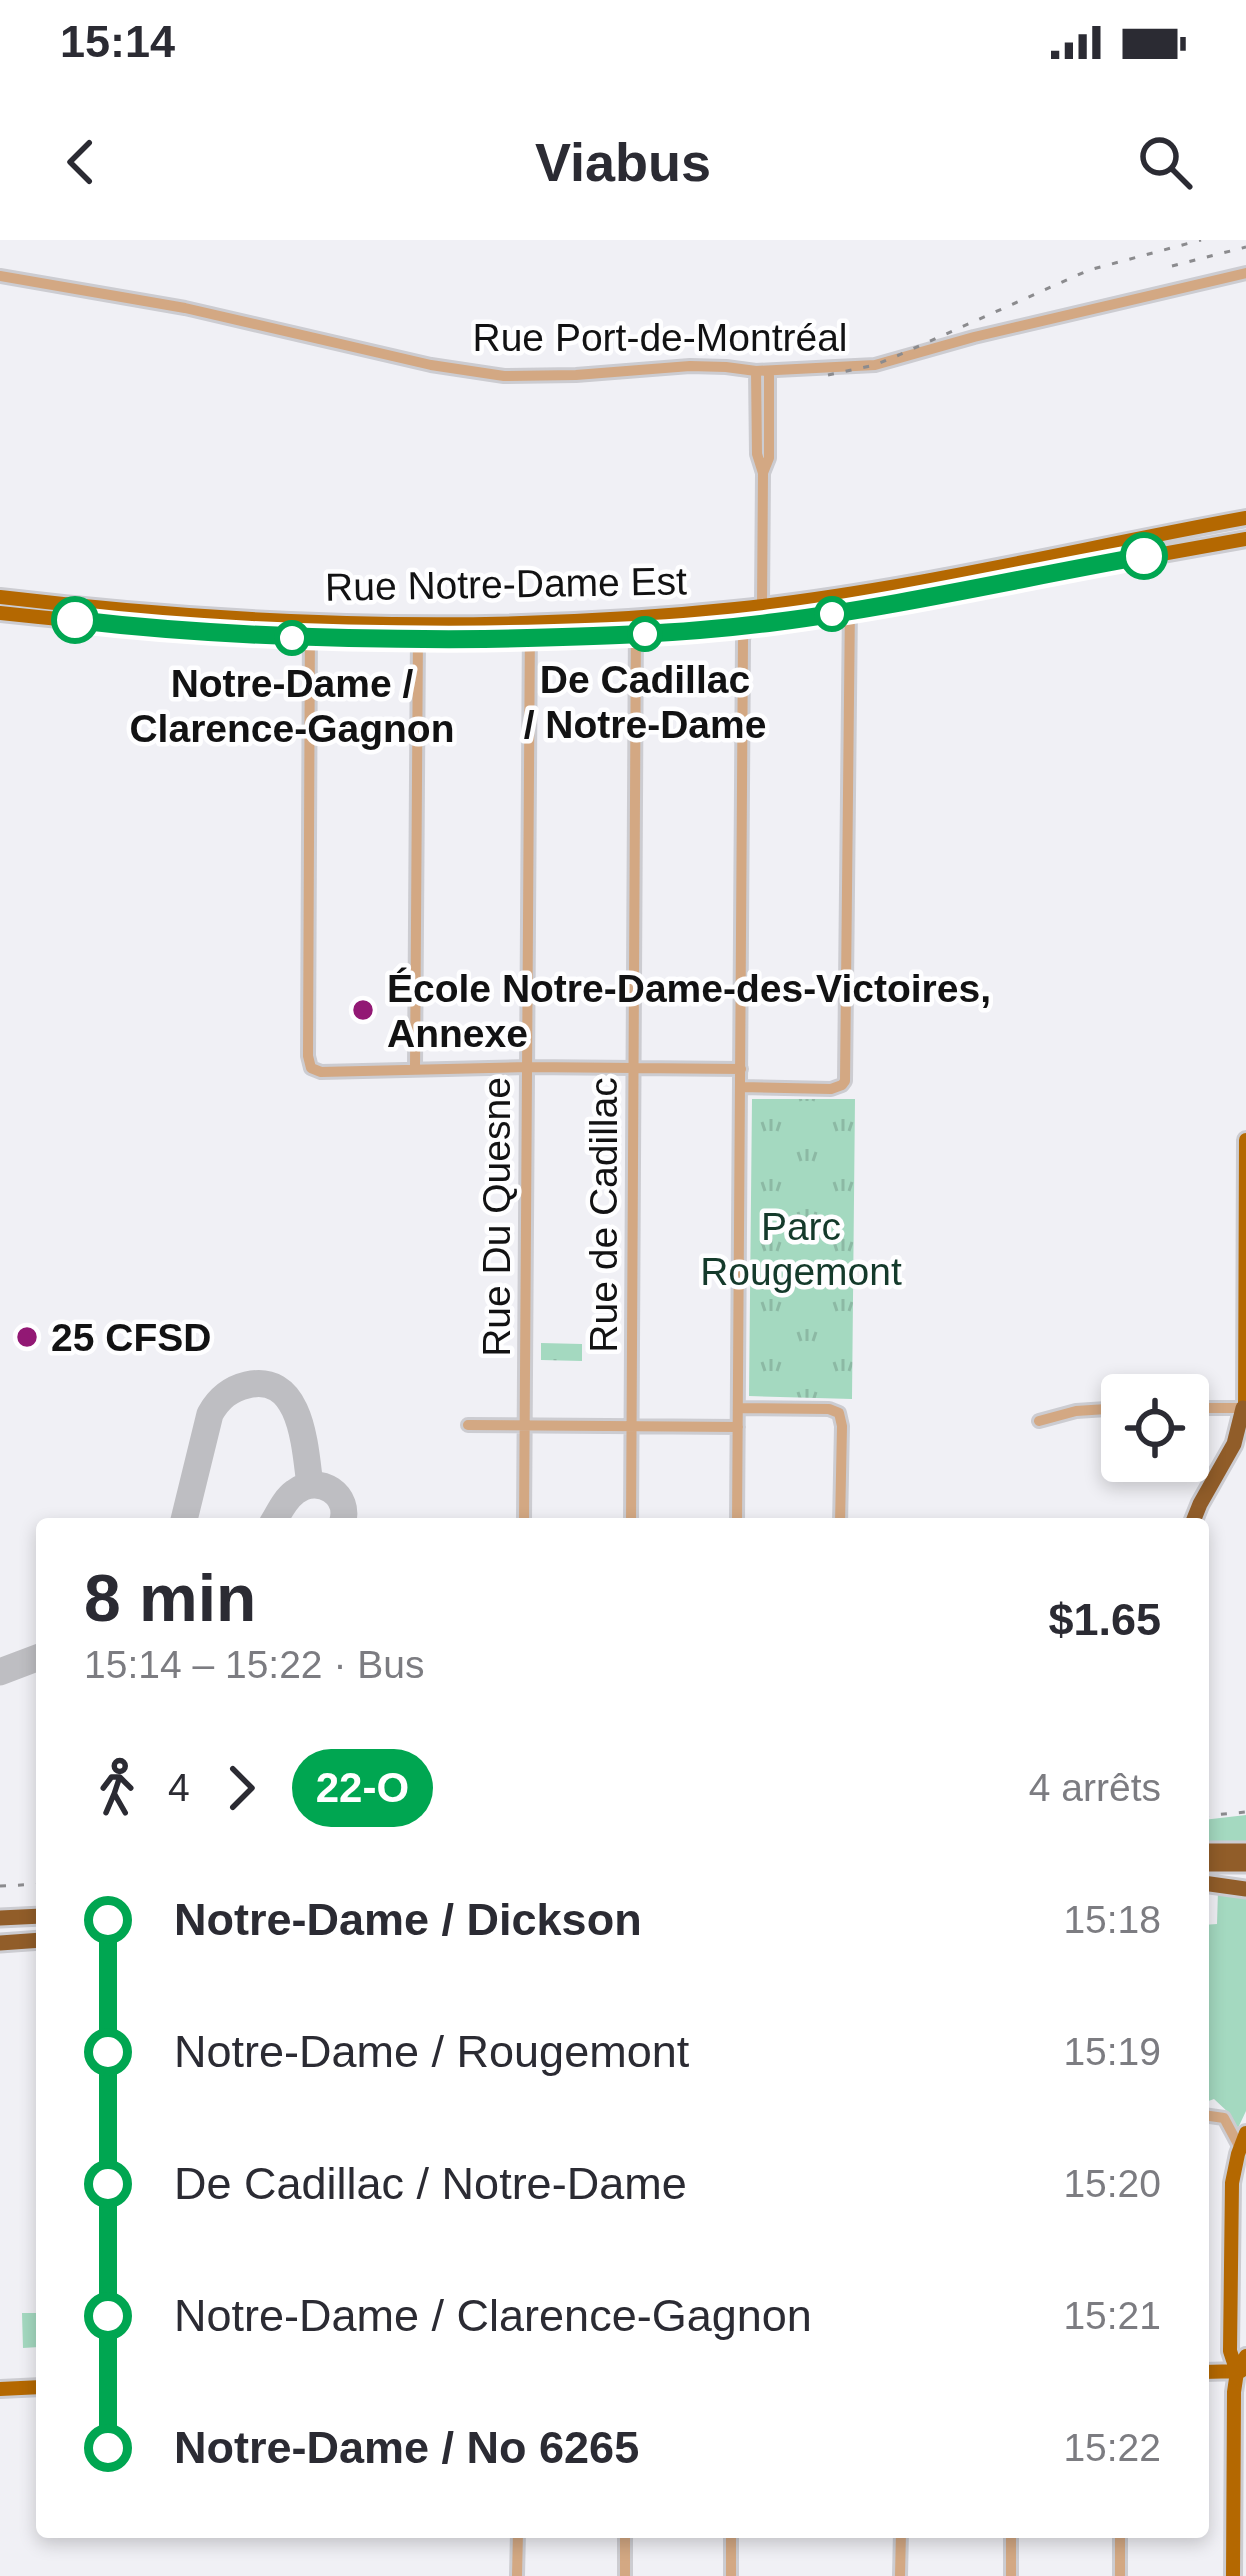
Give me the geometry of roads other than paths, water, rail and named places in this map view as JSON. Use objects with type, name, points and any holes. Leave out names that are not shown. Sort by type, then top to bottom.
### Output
[{"type":"highway","points":[[1194,1518],[1245,1413]]},
{"type":"highway","points":[[1209,1851],[1246,1851]]},
{"type":"highway","points":[[1209,1864],[1246,1864]]},
{"type":"highway","points":[[1209,1884],[1246,1889]]},
{"type":"highway","points":[[0,1918],[36,1916]]},
{"type":"highway","points":[[0,1943],[36,1940]]},
{"type":"main road","name":"Rue Notre-Dame Est","points":[[0,613],[311,639],[418,632],[747,626],[850,610],[1246,518]]},
{"type":"main road","name":"Rue Notre-Dame Est","points":[[636,626],[1246,538]]},
{"type":"main road","name":"Rue Notre-Dame Est","points":[[0,597],[418,632]]},
{"type":"main road","points":[[1245,1413],[1246,1141]]},
{"type":"main road","points":[[1241,2371],[1230,2351],[1232,2191],[1246,2133]]},
{"type":"main road","points":[[1233,2576],[1234,2392],[1246,2356]]},
{"type":"main road","points":[[1209,2372],[1241,2371]]},
{"type":"main road","points":[[0,2389],[36,2386]]},
{"type":"street","name":"Rue Port-de-Montréal","points":[[0,276],[185,308],[431,365],[504,376],[875,365],[1246,273]]},
{"type":"street","points":[[737,1518],[743,639],[762,605],[763,473],[757,454],[763,371]]},
{"type":"street","points":[[741,1088],[831,1089],[842,1085],[845,1076],[850,593]]},
{"type":"street","points":[[310,622],[310,1068],[321,1072],[527,1067],[741,1070]]},
{"type":"street","name":"Rue de Cadillac","points":[[631,1518],[636,626]]},
{"type":"street","name":"Rue Du Quesne","points":[[524,1518],[530,630]]},
{"type":"street","points":[[415,1069],[418,632]]},
{"type":"street","points":[[738,1408],[839,1413],[840,1518]]},
{"type":"street","points":[[1039,1420],[1101,1409]]},
{"type":"street","points":[[1209,1410],[1245,1413]]},
{"type":"street","points":[[468,1426],[738,1427]]},
{"type":"street","points":[[1209,2116],[1224,2117],[1240,2149]]},
{"type":"street","points":[[517,2576],[518,2538]]},
{"type":"street","points":[[625,2538],[625,2576]]},
{"type":"street","points":[[731,2538],[731,2576]]},
{"type":"street","points":[[900,2576],[901,2538]]},
{"type":"street","points":[[1011,2538],[1011,2576]]},
{"type":"street","points":[[1120,2538],[1120,2576]]},
{"type":"railway","points":[[828,375],[875,365],[1089,270],[1201,240]]},
{"type":"railway","points":[[1172,266],[1246,247]]},
{"type":"railway","points":[[1209,1815],[1246,1812]]},
{"type":"railway","points":[[0,1886],[36,1884]]},
{"type":"place","name":"De Cadillac / Notre-Dame","points":[[645,634]]},
{"type":"place","name":"Notre-Dame / Clarence-Gagnon","points":[[292,638]]},
{"type":"place","name":"École Notre-Dame-des-Victoires, Annexe","points":[[363,1010]]},
{"type":"place","name":"25 CFSD","points":[[27,1337]]},
{"type":"park label","name":"Parc Rougemont","points":[[801,1248]]}]
